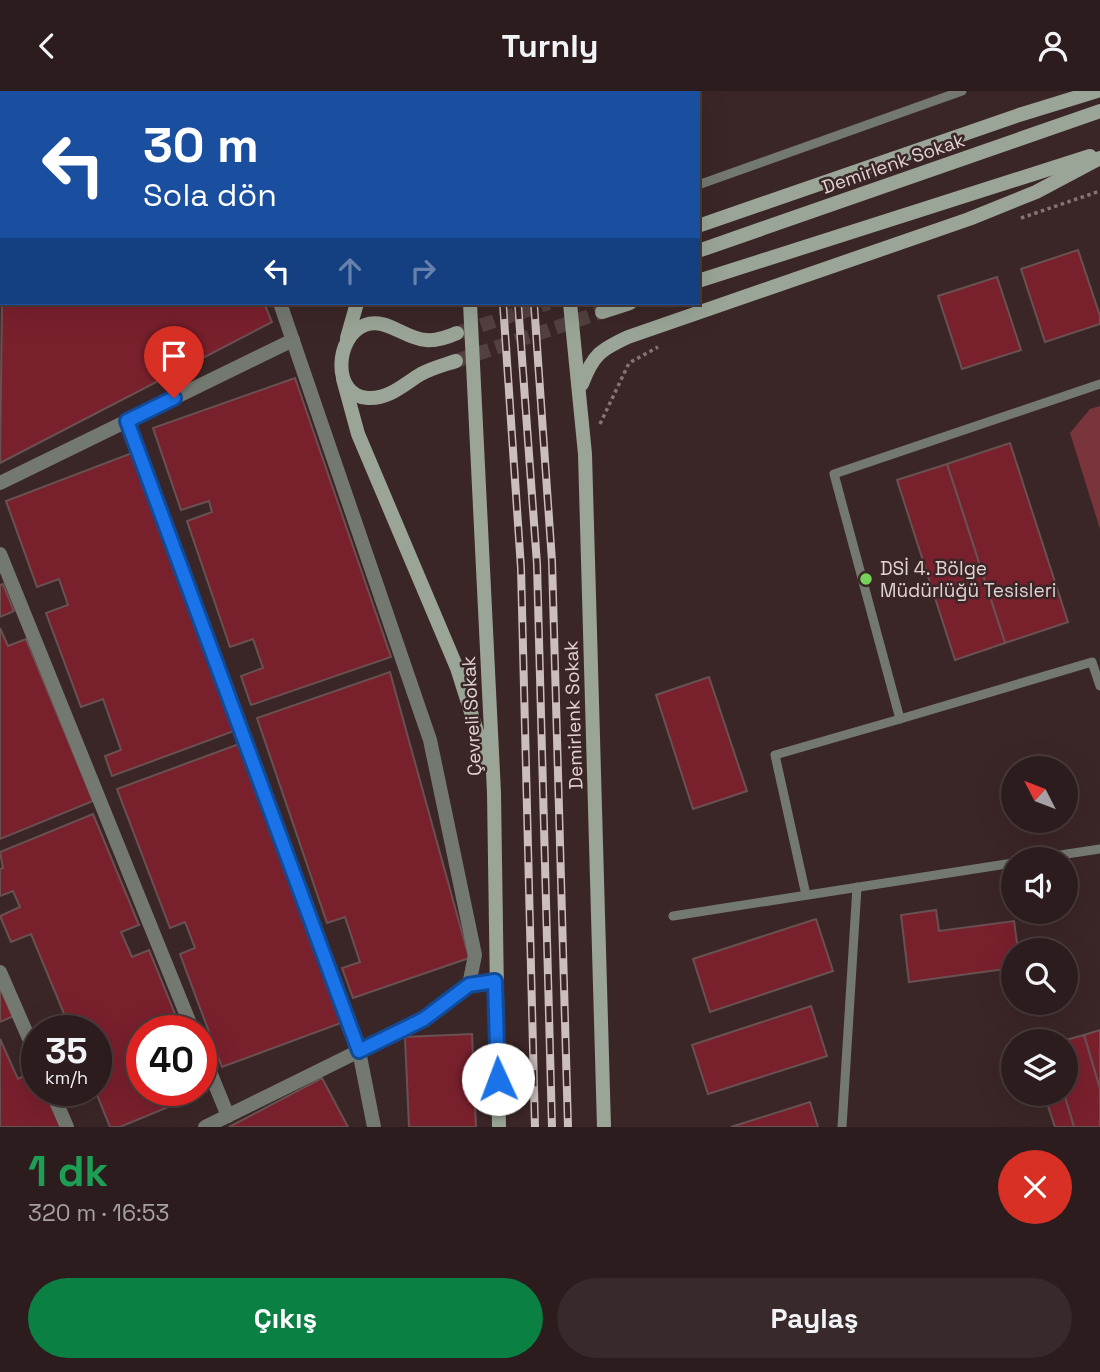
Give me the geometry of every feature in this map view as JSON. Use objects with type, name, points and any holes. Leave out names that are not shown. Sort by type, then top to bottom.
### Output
[{"type":"street","points":[[700,225],[1039,108],[1097,91]]},
{"type":"street","name":"Demirlenk Sokak","points":[[700,250],[1100,111]]},
{"type":"street","points":[[700,280],[1100,152]]},
{"type":"street","points":[[580,389],[590,363],[607,347],[628,337],[969,219],[1035,192],[1100,158]]},
{"type":"street","points":[[282,305],[430,740],[475,955],[469,985]]},
{"type":"street","points":[[356,305],[341,356],[343,379],[358,434],[457,668],[482,745],[494,793]]},
{"type":"street","name":"Çevreli Sokak","points":[[470,305],[494,793],[499,1127]]},
{"type":"street","name":"Demirlenk Sokak","points":[[570,305],[585,454],[604,1127]]},
{"type":"street","points":[[602,312],[624,305]]},
{"type":"street","points":[[346,341],[355,330],[366,324],[377,323],[428,341],[457,333]]},
{"type":"street","points":[[0,483],[293,340]]},
{"type":"street","points":[[343,379],[349,390],[358,396],[382,397],[421,374],[456,361]]},
{"type":"street","points":[[127,421],[359,1051],[374,1127]]},
{"type":"street","points":[[0,554],[187,1015]]},
{"type":"street","points":[[0,972],[21,1020]]},
{"type":"street","points":[[205,1127],[424,1019],[469,985],[495,981]]},
{"type":"street","points":[[217,1089],[228,1116]]},
{"type":"street","points":[[58,1106],[67,1127]]},
{"type":"lane","points":[[700,184],[962,91]]},
{"type":"lane","points":[[900,719],[834,474],[1100,384]]},
{"type":"lane","points":[[806,895],[775,755],[1092,662],[1100,686]]},
{"type":"lane","points":[[1078,852],[1100,849]]},
{"type":"lane","points":[[673,916],[1001,865]]},
{"type":"lane","points":[[842,1127],[857,887]]},
{"type":"path","points":[[1021,218],[1100,191]]},
{"type":"path","points":[[585,454],[629,363],[668,341]]},
{"type":"shaded area","points":[[1100,406],[1100,529],[1070,433],[1090,409]]},
{"type":"building","points":[[1078,250],[1100,316],[1100,324],[1045,342],[1021,269]]},
{"type":"building","points":[[997,277],[1021,350],[962,369],[938,296]]},
{"type":"building","points":[[2,305],[265,305],[272,322],[0,463]]},
{"type":"building","points":[[295,378],[391,657],[251,705],[241,676],[263,668],[253,639],[230,647],[187,521],[212,512],[209,501],[181,510],[153,428]]},
{"type":"building","points":[[1010,443],[1068,622],[1005,643],[947,464]]},
{"type":"building","points":[[132,453],[234,731],[112,776],[105,756],[121,750],[103,699],[81,707],[46,613],[68,605],[59,579],[37,587],[6,501]]},
{"type":"building","points":[[947,464],[1005,643],[955,660],[897,480]]},
{"type":"building","points":[[3,584],[14,611],[0,617],[0,585]]},
{"type":"building","points":[[0,628],[8,646],[26,639],[93,801],[0,839]]},
{"type":"building","points":[[390,672],[469,958],[353,998],[342,968],[360,962],[345,917],[327,923],[257,718]]},
{"type":"building","points":[[709,677],[747,791],[693,809],[656,695]]},
{"type":"building","points":[[239,744],[341,1023],[222,1067],[217,1054],[217,1015],[203,1015],[180,954],[195,948],[185,922],[170,928],[117,789]]},
{"type":"building","points":[[93,814],[139,925],[121,932],[132,957],[149,950],[175,1015],[126,1015],[126,1106],[171,1106],[120,1127],[110,1127],[101,1106],[112,1106],[112,1015],[65,1015],[31,934],[11,942],[0,916],[20,907],[13,891],[0,896],[0,869],[3,868],[0,852]]},
{"type":"building","points":[[936,910],[939,931],[1001,923],[1014,924],[1016,938],[1001,938],[1001,970],[909,982],[901,915]]},
{"type":"building","points":[[816,919],[833,971],[710,1012],[693,959]]},
{"type":"building","points":[[0,975],[18,1014],[0,1022]]},
{"type":"building","points":[[811,1006],[827,1056],[708,1094],[692,1045]]},
{"type":"building","points":[[1100,1030],[1100,1089],[1084,1035]]},
{"type":"building","points":[[472,1034],[476,1127],[409,1127],[405,1037]]},
{"type":"building","points":[[1084,1035],[1100,1089],[1100,1127],[1074,1127],[1068,1106],[1078,1106],[1078,1037]]},
{"type":"building","points":[[0,1039],[18,1079],[21,1078],[21,1106],[52,1106],[62,1127],[0,1127]]},
{"type":"building","points":[[322,1078],[348,1127],[229,1127]]},
{"type":"building","points":[[810,1102],[818,1127],[731,1127]]},
{"type":"building","points":[[1048,1106],[1068,1106],[1074,1127],[1055,1127]]},
{"type":"tunnel","points":[[461,332],[543,305]]},
{"type":"tunnel","points":[[456,361],[602,312]]},
{"type":"railway","points":[[503,305],[521,568],[535,1127]]},
{"type":"railway","points":[[518,305],[537,564],[552,1127]]},
{"type":"railway","points":[[534,305],[552,561],[568,1127]]},
{"type":"place","name":"DSİ 4. Bölge Müdürlüğü Tesisleri","points":[[866,579]]},
{"type":"route","points":[[174,398],[127,421],[359,1051],[424,1019],[469,985],[495,981],[498,1079]]}]
